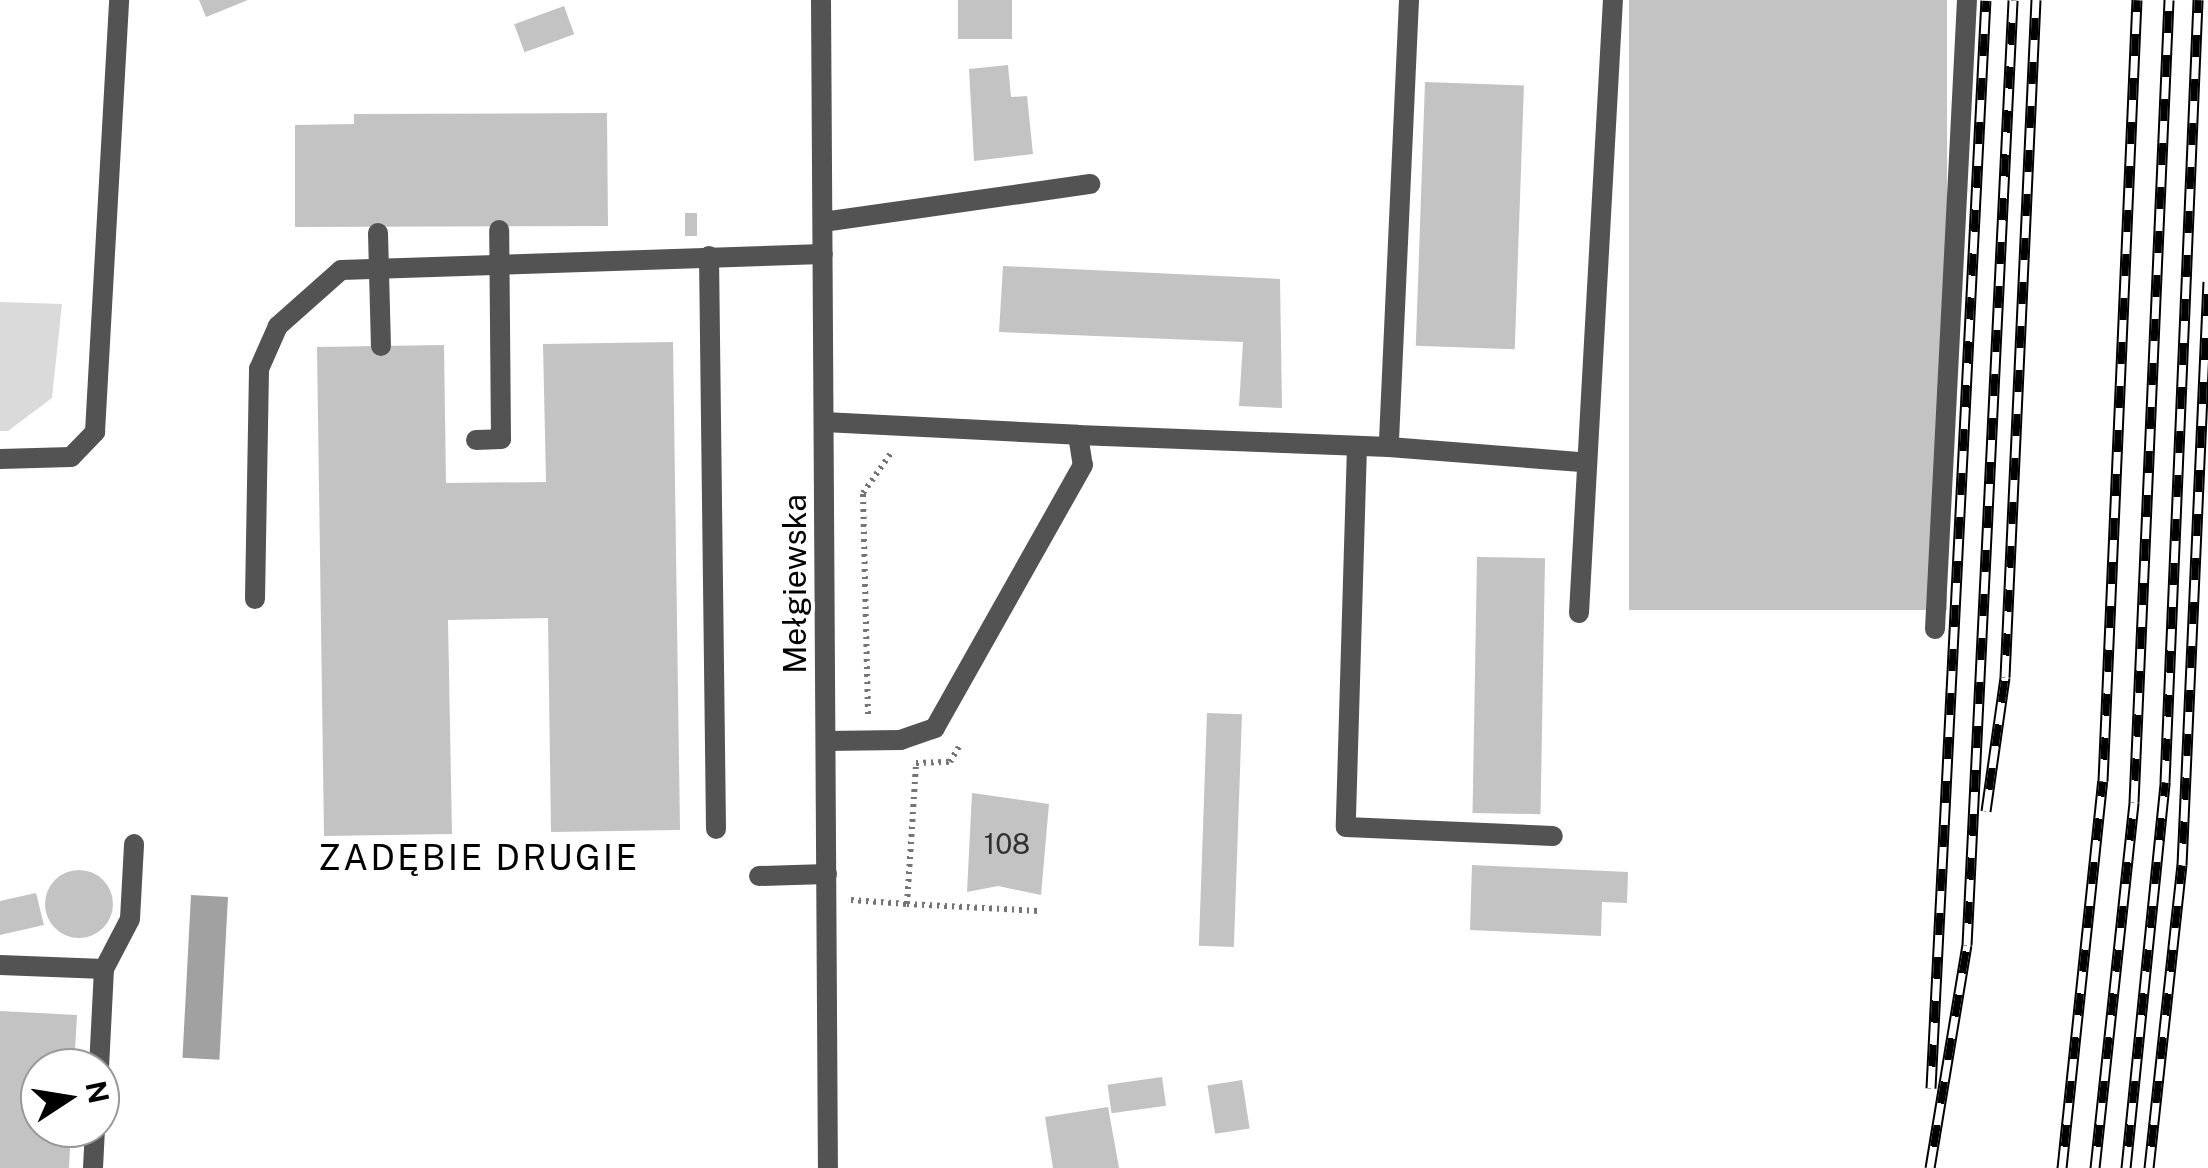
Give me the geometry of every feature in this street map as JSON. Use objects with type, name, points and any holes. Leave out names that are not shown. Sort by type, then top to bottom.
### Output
[{"type":"street","points":[[0,460],[71,456],[95,432],[119,0]]},
{"type":"street","name":"Mełgiewska","points":[[821,0],[828,1168]]},
{"type":"street","points":[[1389,447],[1410,0]]},
{"type":"street","points":[[1579,613],[1581,462],[1612,0]]},
{"type":"street","points":[[1935,628],[1967,0]]},
{"type":"street","points":[[823,222],[1090,184]]},
{"type":"street","points":[[476,440],[500,439],[500,230]]},
{"type":"street","points":[[378,233],[382,346]]},
{"type":"street","points":[[256,599],[259,368],[278,326],[316,286],[340,270],[380,263],[823,254]]},
{"type":"street","points":[[709,256],[716,830]]},
{"type":"street","points":[[824,422],[892,419],[1078,436],[1389,447],[1581,462]]},
{"type":"street","points":[[826,741],[868,740],[936,728],[960,695],[1083,465],[1078,436]]},
{"type":"street","points":[[1357,446],[1346,826],[1553,836]]},
{"type":"street","points":[[99,1048],[104,969],[130,919],[134,844]]},
{"type":"street","points":[[760,876],[827,874]]},
{"type":"street","points":[[0,965],[104,969]]},
{"type":"path","points":[[868,740],[863,493],[891,454],[892,419]]},
{"type":"path","points":[[907,904],[916,763],[950,762],[969,729]]},
{"type":"path","points":[[851,900],[1039,911]]},
{"type":"shaded area","points":[[0,302],[62,304],[52,398],[8,431],[0,431]]},
{"type":"shaded area","points":[[191,895],[228,897],[219,1060],[182,1058]]},
{"type":"building","points":[[199,0],[248,0],[206,17]]},
{"type":"building","points":[[958,0],[1012,0],[1012,39],[958,39]]},
{"type":"building","points":[[1629,0],[1947,0],[1947,610],[1629,610]]},
{"type":"building","points":[[564,6],[574,34],[524,52],[514,24]]},
{"type":"building","points":[[1008,65],[1011,97],[1027,96],[1033,154],[974,161],[969,69]]},
{"type":"building","points":[[1425,82],[1524,85],[1515,349],[1416,346]]},
{"type":"building","points":[[607,113],[608,226],[295,227],[295,125],[354,124],[354,114]]},
{"type":"building","points":[[685,213],[697,213],[697,236],[685,236]]},
{"type":"building","points":[[1003,266],[1280,279],[1282,408],[1239,406],[1243,342],[999,332]]},
{"type":"building","points":[[673,342],[680,830],[551,832],[548,618],[448,620],[452,834],[324,836],[317,347],[444,345],[446,483],[546,482],[543,344]]},
{"type":"building","points":[[1477,557],[1545,558],[1541,814],[1473,813]]},
{"type":"building","points":[[1207,713],[1242,714],[1234,947],[1199,946]]},
{"type":"building","points":[[972,793],[1049,804],[1041,895],[998,886],[967,892]]},
{"type":"building","points":[[1472,865],[1628,872],[1627,903],[1602,902],[1601,936],[1470,930]]},
{"type":"building","points":[[79,870],[103,880],[113,904],[103,928],[79,938],[55,928],[45,904],[55,880]]},
{"type":"building","points":[[36,893],[44,925],[0,935],[0,901]]},
{"type":"building","points":[[0,1011],[77,1015],[75,1048],[20,1048],[20,1148],[70,1148],[69,1168],[0,1168]]},
{"type":"building","points":[[1162,1077],[1166,1106],[1112,1113],[1108,1085]]},
{"type":"building","points":[[1242,1080],[1250,1128],[1215,1134],[1207,1085]]},
{"type":"building","points":[[1108,1107],[1119,1168],[1053,1168],[1045,1117]]},
{"type":"railway","points":[[1931,1088],[1986,0]]},
{"type":"railway","points":[[1930,1168],[1967,945],[2013,0]]},
{"type":"railway","points":[[1986,811],[2005,677],[2036,0]]},
{"type":"railway","points":[[2062,1168],[2103,781],[2137,0]]},
{"type":"railway","points":[[2095,1168],[2134,802],[2169,0]]},
{"type":"railway","points":[[2126,1168],[2165,782],[2198,0]]},
{"type":"railway","points":[[2149,1168],[2182,865],[2208,282]]},
{"type":"district","name":"ZADĘBIE DRUGIE","points":[[479,858]]}]
